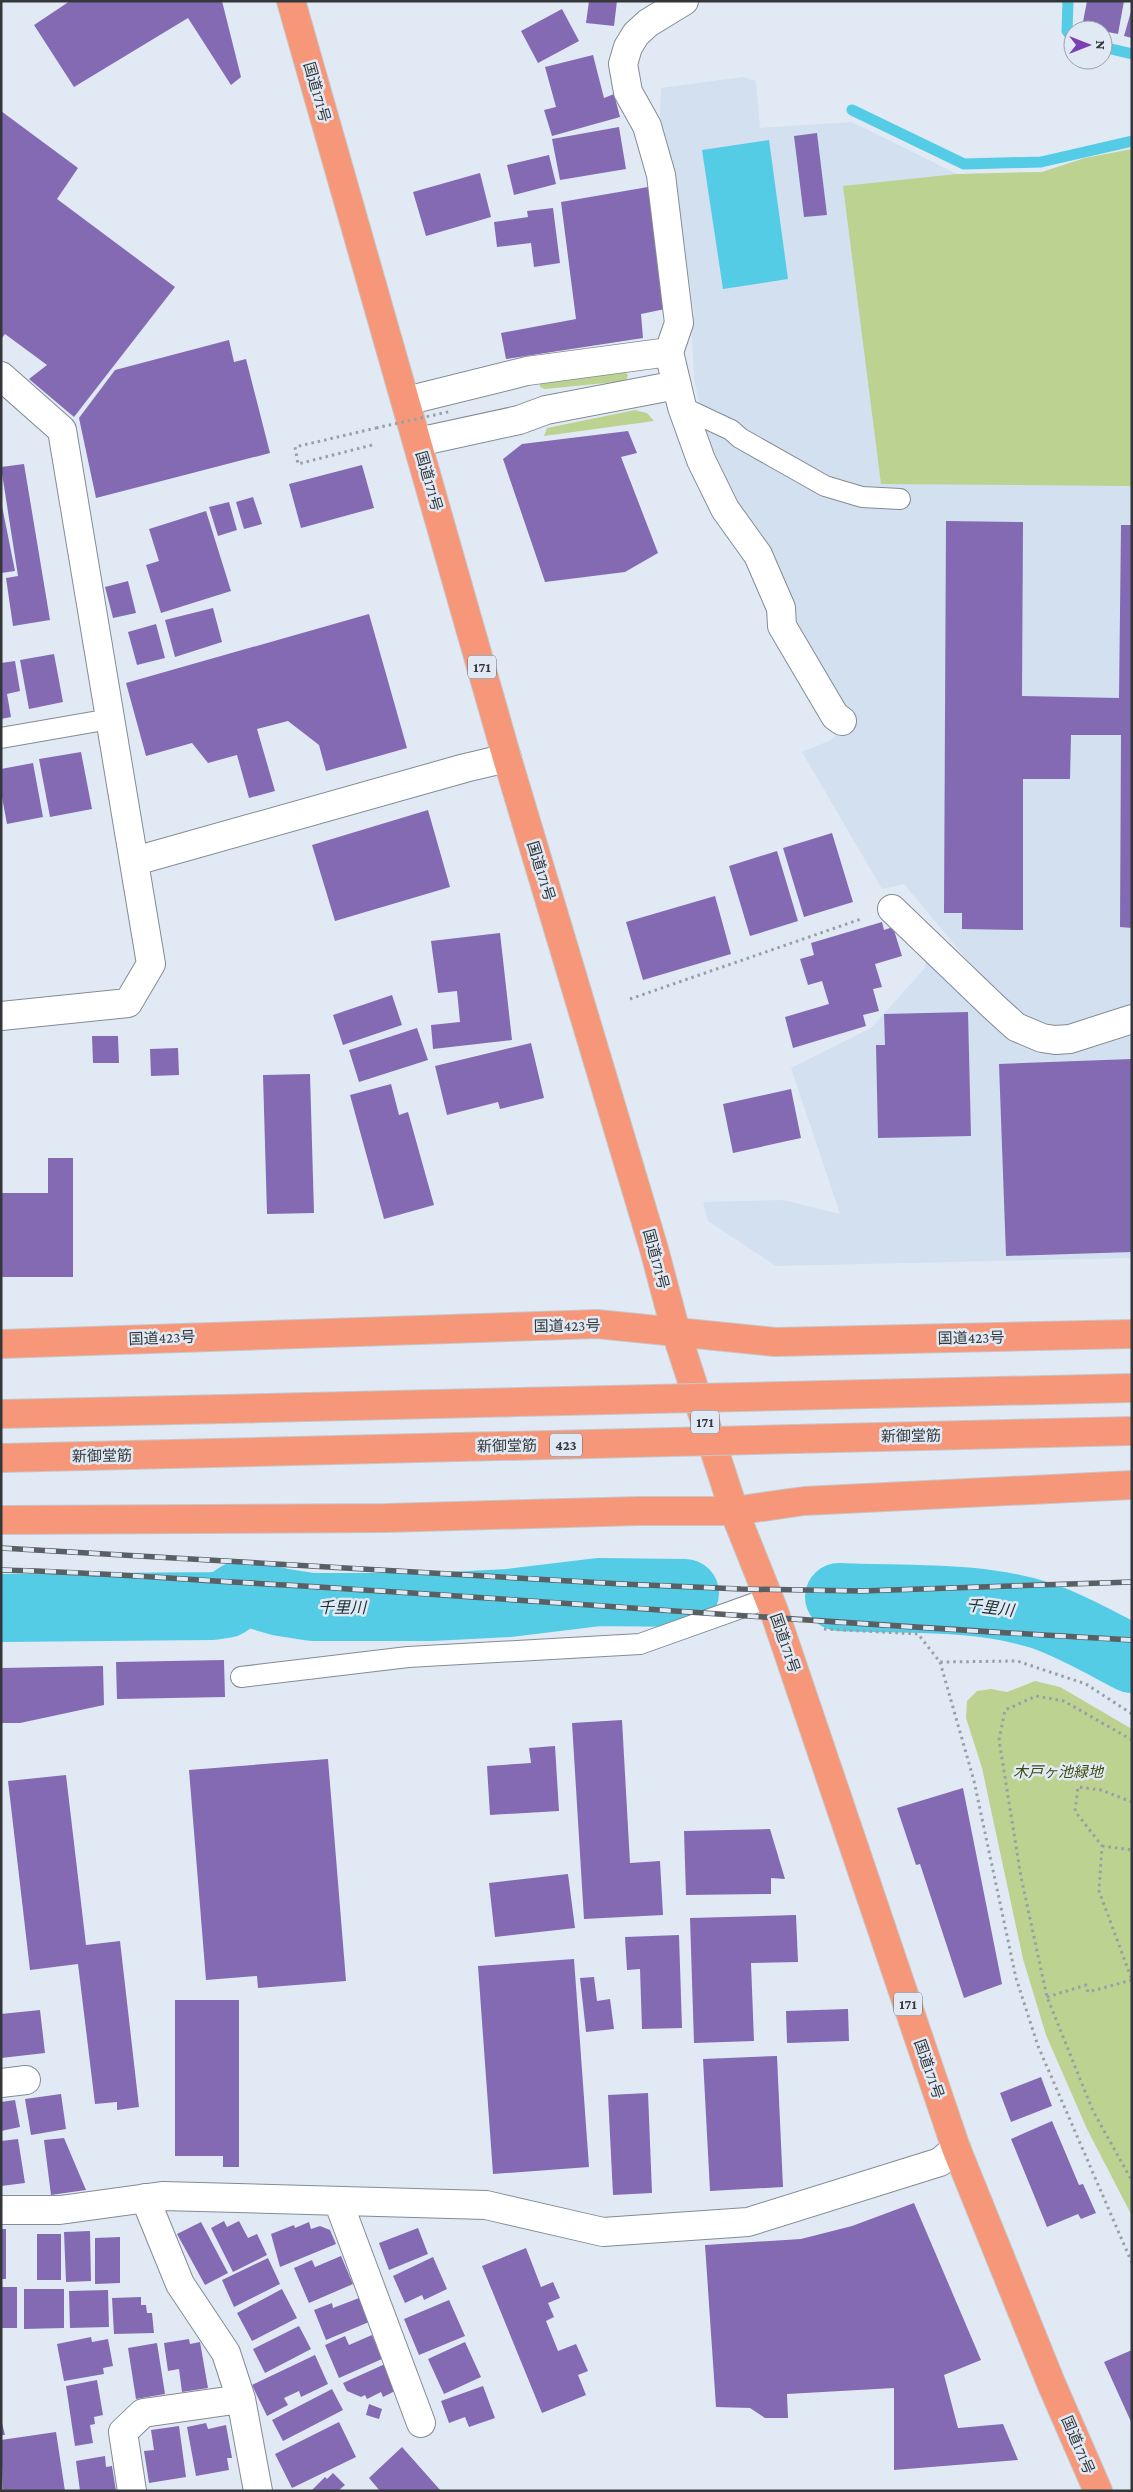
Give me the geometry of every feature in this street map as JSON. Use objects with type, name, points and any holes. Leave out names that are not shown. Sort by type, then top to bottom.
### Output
[{"type":"highway","name":"国道171号","points":[[291,1],[507,758],[654,1250],[676,1332],[734,1511],[769,1598],[956,2148],[1051,2383],[1098,2491]]},
{"type":"highway","name":"国道423号","points":[[1,1344],[598,1324],[775,1342],[1132,1334]]},
{"type":"highway","points":[[1,1414],[1132,1388]]},
{"type":"highway","name":"新御堂筋","points":[[1,1458],[1132,1431]]},
{"type":"highway","points":[[1,1520],[386,1518],[639,1511],[734,1511],[804,1501],[1132,1485]]},
{"type":"street","points":[[684,1],[648,23],[636,34],[628,48],[624,64],[628,92],[645,120],[661,175],[679,323],[669,352],[680,396],[701,460],[724,510],[758,555],[781,608],[782,626],[836,716],[842,720]]},
{"type":"street","points":[[406,401],[527,372],[669,352]]},
{"type":"street","points":[[1,376],[62,430],[151,964],[128,1003],[1,1016]]},
{"type":"street","points":[[418,442],[519,420],[546,410],[680,396]]},
{"type":"street","points":[[135,861],[465,768],[507,758]]},
{"type":"street","points":[[892,909],[1016,1027],[1042,1038],[1070,1039],[1132,1019]]},
{"type":"street","points":[[1,2210],[60,2210],[162,2196],[486,2205],[603,2232],[748,2222],[940,2162],[956,2148]]},
{"type":"street","points":[[145,2198],[180,2284],[226,2353],[241,2399],[254,2490]]},
{"type":"street","points":[[338,2201],[421,2423]]},
{"type":"street","points":[[132,2491],[123,2432],[142,2413],[241,2399]]},
{"type":"lane","points":[[680,396],[740,438],[825,486],[862,497],[900,499]]},
{"type":"lane","points":[[1,738],[110,719]]},
{"type":"lane","points":[[241,1677],[408,1657],[640,1644],[769,1598]]},
{"type":"path","points":[[372,445],[298,464],[295,447],[452,411]]},
{"type":"path","points":[[630,999],[892,909]]},
{"type":"path","points":[[824,1629],[918,1634],[940,1662],[974,1781],[1016,1978],[1038,2046],[1132,2264]]},
{"type":"path","points":[[940,1662],[1017,1661],[1086,1684],[1132,1714]]},
{"type":"path","points":[[1132,1740],[1064,1701],[1036,1696],[1005,1710],[999,1740],[1021,1877],[1047,1997],[1093,2111],[1132,2181]]},
{"type":"path","points":[[1047,1997],[1086,1985],[1088,1992],[1132,1980],[1099,1891],[1102,1846],[1075,1811],[1078,1787],[1101,1790],[1132,1802]]},
{"type":"path","points":[[1102,1846],[1132,1850]]},
{"type":"shaded area","points":[[743,77],[756,81],[760,128],[852,122],[957,174],[1042,172],[1085,158],[1132,149],[1132,1005],[1059,1028],[1018,1016],[998,997],[904,884],[882,889],[802,752],[831,740],[839,731],[791,630],[790,603],[718,466],[707,437],[694,379],[691,320],[694,314],[674,169],[660,116],[661,88]]},
{"type":"shaded area","points":[[926,959],[1079,1049],[1096,1046],[1132,1030],[1132,1258],[776,1266],[708,1221],[703,1202],[783,1200],[840,1214],[791,1068],[871,1028],[925,968]]},
{"type":"green space","points":[[1132,149],[1132,486],[881,484],[843,186],[957,174],[1042,172],[1085,158]]},
{"type":"green space","points":[[623,370],[628,375],[626,381],[545,389],[540,387],[540,384],[545,381]]},
{"type":"green space","points":[[635,410],[647,413],[654,421],[544,436],[547,428]]},
{"type":"green space","name":"木戸ヶ池緑地","points":[[1035,1681],[1060,1687],[1132,1729],[1132,2216],[1087,2129],[1046,2035],[1023,1959],[982,1768],[966,1718],[967,1701],[977,1691],[991,1689],[1007,1692]]},
{"type":"water","points":[[769,140],[788,279],[723,289],[702,150]]},
{"type":"building","points":[[70,1],[222,1],[241,77],[231,85],[188,18],[74,87],[34,25]]},
{"type":"building","points":[[589,1],[617,1],[614,26],[586,23]]},
{"type":"building","points":[[1087,1],[1124,1],[1118,34],[1113,33],[1113,20],[1083,20]]},
{"type":"building","points":[[1132,8],[1132,38],[1124,36]]},
{"type":"building","points":[[562,9],[579,41],[538,63],[521,31]]},
{"type":"building","points":[[593,55],[604,98],[614,94],[620,117],[552,136],[544,110],[556,107],[545,67]]},
{"type":"building","points":[[1,111],[78,168],[57,199],[175,287],[74,417],[29,379],[47,365],[5,334],[1,339]]},
{"type":"building","points":[[619,127],[626,169],[560,180],[552,139]]},
{"type":"building","points":[[817,133],[827,215],[804,217],[794,136]]},
{"type":"building","points":[[549,155],[556,184],[514,195],[507,165]]},
{"type":"building","points":[[480,173],[491,217],[426,236],[413,192]]},
{"type":"building","points":[[648,187],[665,309],[641,314],[643,338],[506,359],[501,333],[576,319],[561,202]]},
{"type":"building","points":[[553,208],[560,263],[534,267],[531,243],[497,247],[494,222],[528,217],[527,211]]},
{"type":"building","points":[[229,340],[234,362],[246,359],[270,453],[96,498],[79,418],[115,370]]},
{"type":"building","points":[[628,431],[637,453],[621,457],[658,553],[625,572],[545,582],[503,459],[522,444]]},
{"type":"building","points":[[24,464],[50,620],[13,626],[6,578],[18,576],[1,467]]},
{"type":"building","points":[[362,465],[374,508],[301,528],[289,484]]},
{"type":"building","points":[[253,497],[262,524],[244,529],[236,502]]},
{"type":"building","points":[[1,501],[15,571],[1,573]]},
{"type":"building","points":[[229,502],[237,530],[218,536],[209,507]]},
{"type":"building","points":[[206,511],[231,591],[161,613],[146,565],[159,561],[149,529]]},
{"type":"building","points":[[946,521],[1023,522],[1022,696],[1119,698],[1121,525],[1132,525],[1132,928],[1120,927],[1121,735],[1071,735],[1070,779],[1023,779],[1023,930],[962,929],[962,913],[944,913]]},
{"type":"building","points":[[128,581],[136,613],[113,618],[105,587]]},
{"type":"building","points":[[213,608],[222,642],[175,657],[165,620]]},
{"type":"building","points":[[369,614],[407,748],[326,771],[319,745],[288,721],[257,729],[275,791],[249,798],[237,755],[208,763],[192,743],[146,756],[126,683]]},
{"type":"building","points":[[156,624],[165,658],[137,665],[128,632]]},
{"type":"building","points":[[54,654],[63,702],[29,709],[20,660]]},
{"type":"building","points":[[15,661],[20,691],[7,694],[11,717],[1,719],[1,663]]},
{"type":"building","points":[[81,752],[92,809],[50,817],[39,759]]},
{"type":"building","points":[[33,763],[43,817],[7,824],[1,792],[1,769]]},
{"type":"building","points":[[428,810],[450,887],[335,921],[312,845]]},
{"type":"building","points":[[832,833],[853,902],[804,917],[783,848]]},
{"type":"building","points":[[777,851],[798,921],[750,936],[729,866]]},
{"type":"building","points":[[715,896],[731,954],[643,980],[626,922]]},
{"type":"building","points":[[882,922],[884,930],[893,927],[902,956],[875,964],[882,987],[873,989],[879,1011],[863,1015],[866,1026],[793,1048],[785,1017],[829,1004],[822,981],[808,985],[800,959],[814,955],[811,943]]},
{"type":"building","points":[[500,933],[512,1040],[433,1049],[431,1025],[460,1022],[457,991],[438,993],[431,941]]},
{"type":"building","points":[[392,995],[402,1025],[343,1045],[333,1015]]},
{"type":"building","points":[[968,1012],[971,1136],[878,1138],[876,1045],[885,1045],[884,1014]]},
{"type":"building","points":[[417,1028],[428,1060],[359,1082],[349,1050]]},
{"type":"building","points":[[92,1036],[118,1036],[119,1063],[93,1063]]},
{"type":"building","points":[[531,1043],[544,1098],[500,1109],[498,1102],[447,1115],[435,1066]]},
{"type":"building","points":[[178,1048],[179,1075],[151,1076],[150,1049]]},
{"type":"building","points":[[1132,1059],[1132,1252],[1006,1256],[999,1064]]},
{"type":"building","points":[[310,1074],[314,1213],[267,1214],[263,1075]]},
{"type":"building","points":[[391,1084],[399,1115],[408,1112],[434,1205],[384,1219],[350,1095]]},
{"type":"building","points":[[791,1089],[801,1138],[733,1153],[723,1104]]},
{"type":"building","points":[[48,1158],[73,1158],[73,1277],[1,1277],[1,1193],[48,1193]]},
{"type":"building","points":[[224,1660],[225,1697],[117,1699],[116,1662]]},
{"type":"building","points":[[103,1666],[104,1705],[20,1723],[1,1723],[1,1668]]},
{"type":"building","points":[[622,1720],[630,1863],[660,1861],[663,1915],[584,1919],[572,1723]]},
{"type":"building","points":[[555,1746],[559,1811],[490,1815],[487,1766],[531,1763],[529,1748]]},
{"type":"building","points":[[328,1759],[346,1981],[258,1988],[257,1976],[206,1980],[189,1770]]},
{"type":"building","points":[[66,1775],[86,1945],[120,1941],[139,2107],[117,2110],[117,2102],[95,2104],[78,1964],[30,1970],[8,1781]]},
{"type":"building","points":[[963,1788],[1002,1984],[964,1998],[920,1864],[916,1865],[897,1808]]},
{"type":"building","points":[[770,1829],[785,1879],[771,1878],[771,1894],[686,1895],[684,1831]]},
{"type":"building","points":[[568,1874],[575,1928],[495,1937],[489,1883]]},
{"type":"building","points":[[796,1915],[798,1962],[751,1963],[754,2041],[694,2043],[690,1918]]},
{"type":"building","points":[[679,1935],[682,2028],[642,2029],[640,1969],[627,1970],[625,1937]]},
{"type":"building","points":[[574,1959],[589,2167],[493,2174],[478,1966]]},
{"type":"building","points":[[594,1977],[597,2001],[610,1999],[614,2029],[586,2032],[580,1978]]},
{"type":"building","points":[[175,2000],[239,2000],[239,2167],[223,2167],[223,2156],[175,2156]]},
{"type":"building","points":[[848,2009],[849,2041],[787,2043],[786,2011]]},
{"type":"building","points":[[40,2010],[45,2053],[1,2058],[1,2014]]},
{"type":"building","points":[[777,2056],[783,2187],[710,2191],[703,2059]]},
{"type":"building","points":[[1041,2077],[1052,2106],[1011,2122],[1000,2093]]},
{"type":"building","points":[[648,2093],[652,2193],[613,2195],[608,2095]]},
{"type":"building","points":[[61,2094],[66,2129],[31,2135],[25,2099]]},
{"type":"building","points":[[15,2100],[20,2127],[1,2131],[1,2102]]},
{"type":"building","points":[[1052,2121],[1079,2185],[1083,2184],[1096,2213],[1081,2219],[1078,2214],[1047,2227],[1011,2139]]},
{"type":"building","points":[[64,2138],[86,2190],[51,2195],[44,2140]]},
{"type":"building","points":[[18,2139],[25,2183],[1,2186],[1,2141]]},
{"type":"building","points":[[914,2203],[981,2360],[944,2375],[958,2428],[1003,2424],[1018,2460],[894,2470],[894,2388],[787,2394],[788,2418],[765,2418],[750,2408],[716,2407],[705,2245],[801,2239],[852,2226]]},
{"type":"building","points":[[224,2221],[227,2227],[239,2221],[248,2238],[257,2234],[267,2255],[233,2272],[211,2228]]},
{"type":"building","points":[[201,2222],[228,2273],[205,2285],[177,2234]]},
{"type":"building","points":[[309,2222],[311,2229],[320,2226],[330,2230],[336,2244],[280,2267],[271,2234],[294,2225],[295,2228]]},
{"type":"building","points":[[418,2228],[428,2254],[389,2270],[379,2243]]},
{"type":"building","points":[[1,2229],[6,2229],[6,2279],[1,2279]]},
{"type":"building","points":[[90,2231],[91,2281],[66,2282],[64,2232]]},
{"type":"building","points":[[37,2234],[61,2234],[61,2280],[37,2280]]},
{"type":"building","points":[[120,2237],[120,2283],[95,2284],[95,2238]]},
{"type":"building","points":[[526,2248],[541,2287],[553,2282],[560,2298],[548,2303],[554,2317],[546,2321],[558,2351],[576,2344],[588,2371],[578,2375],[586,2395],[542,2413],[482,2266]]},
{"type":"building","points":[[341,2256],[353,2284],[309,2303],[294,2268],[312,2260],[315,2267]]},
{"type":"building","points":[[433,2257],[447,2289],[424,2300],[422,2295],[405,2303],[393,2276]]},
{"type":"building","points":[[268,2258],[280,2284],[234,2307],[222,2280]]},
{"type":"building","points":[[1,2287],[17,2287],[17,2328],[1,2328]]},
{"type":"building","points":[[24,2289],[64,2289],[64,2328],[24,2329]]},
{"type":"building","points":[[282,2289],[297,2318],[252,2341],[237,2313]]},
{"type":"building","points":[[108,2290],[109,2327],[70,2328],[69,2291]]},
{"type":"building","points":[[141,2297],[141,2305],[146,2305],[147,2313],[152,2313],[154,2333],[114,2334],[112,2298]]},
{"type":"building","points":[[359,2298],[369,2322],[326,2340],[314,2310],[332,2303],[333,2308]]},
{"type":"building","points":[[449,2300],[465,2336],[419,2355],[404,2319]]},
{"type":"building","points":[[299,2326],[311,2349],[265,2373],[253,2349]]},
{"type":"building","points":[[372,2335],[382,2359],[339,2378],[325,2345],[345,2336],[349,2345]]},
{"type":"building","points":[[91,2337],[92,2342],[108,2339],[113,2366],[103,2368],[104,2374],[64,2381],[57,2344]]},
{"type":"building","points":[[189,2339],[190,2344],[200,2342],[208,2388],[182,2392],[179,2369],[168,2371],[164,2343]]},
{"type":"building","points":[[465,2342],[481,2377],[444,2394],[428,2359]]},
{"type":"building","points":[[157,2343],[165,2394],[136,2399],[128,2348]]},
{"type":"building","points":[[1132,2350],[1132,2424],[1104,2362]]},
{"type":"building","points":[[315,2355],[328,2384],[301,2397],[299,2391],[284,2398],[288,2405],[267,2416],[252,2385]]},
{"type":"building","points":[[385,2364],[397,2390],[383,2397],[381,2392],[367,2399],[365,2395],[361,2397],[347,2391],[343,2383]]},
{"type":"building","points":[[97,2380],[103,2415],[94,2417],[95,2424],[90,2425],[93,2443],[75,2446],[66,2386]]},
{"type":"building","points":[[483,2386],[495,2418],[469,2427],[465,2417],[449,2423],[441,2401]]},
{"type":"building","points":[[332,2389],[343,2410],[283,2441],[272,2420]]},
{"type":"building","points":[[369,2404],[382,2409],[379,2419],[366,2415]]},
{"type":"building","points":[[1,2419],[5,2435],[1,2435]]},
{"type":"building","points":[[339,2422],[356,2457],[292,2488],[275,2454]]},
{"type":"building","points":[[206,2423],[208,2429],[226,2425],[232,2458],[227,2458],[229,2470],[196,2476],[187,2427]]},
{"type":"building","points":[[179,2426],[186,2477],[149,2483],[144,2451],[154,2450],[151,2430]]},
{"type":"building","points":[[56,2432],[65,2491],[3,2491],[1,2440]]},
{"type":"building","points":[[402,2447],[441,2491],[380,2491],[369,2478]]},
{"type":"building","points":[[105,2456],[106,2467],[112,2466],[116,2491],[80,2491],[76,2461]]},
{"type":"building","points":[[333,2473],[345,2485],[338,2491],[311,2491],[325,2477],[327,2479]]},
{"type":"waterway","points":[[1067,20],[1068,1]]},
{"type":"waterway","points":[[1113,49],[1132,54]]},
{"type":"waterway","points":[[852,110],[964,164],[1041,162],[1132,141]]},
{"type":"waterway","name":"千里川","points":[[1,1608],[213,1606],[226,1604],[238,1596],[253,1594],[280,1602],[312,1607],[431,1607],[509,1603],[599,1592],[685,1593]]},
{"type":"waterway","name":"千里川","points":[[839,1597],[942,1600],[1018,1609],[1066,1625],[1132,1659]]},
{"type":"railway","points":[[1,1548],[622,1584],[741,1589],[861,1591],[1132,1582]]},
{"type":"railway","points":[[1,1570],[108,1574],[1132,1640]]}]
